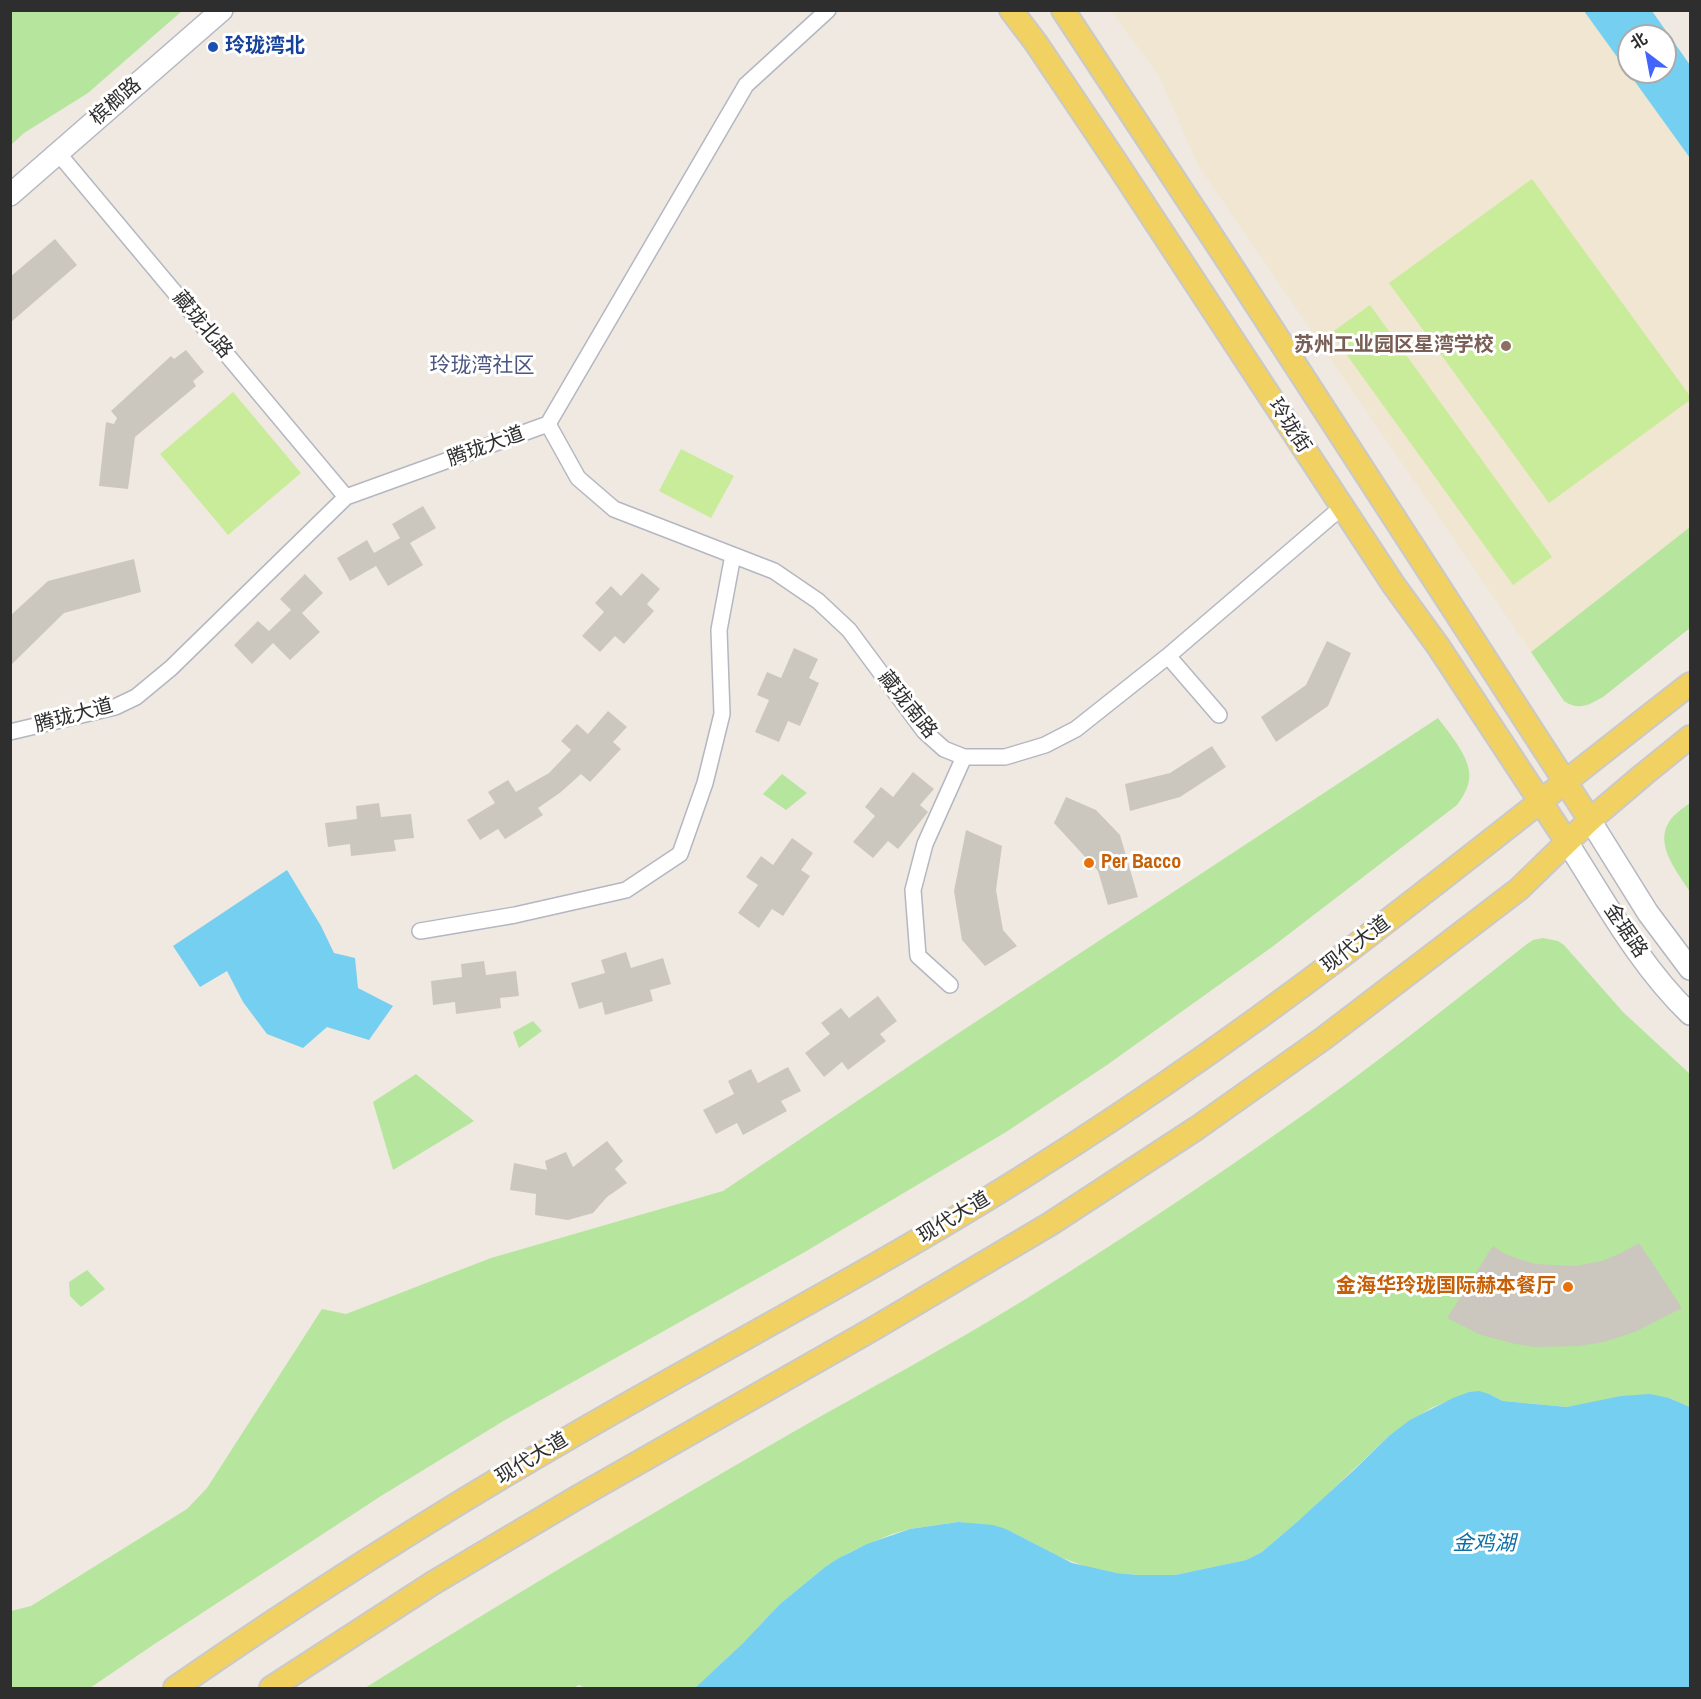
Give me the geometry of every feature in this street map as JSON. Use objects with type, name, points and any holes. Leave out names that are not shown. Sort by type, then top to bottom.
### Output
[{"type":"main road","name":"槟榔路","points":[[10,195],[222,10]]},
{"type":"main road","name":"玲珑街","points":[[1011,10],[1036,43],[1118,165],[1393,584],[1438,646],[1567,842]]},
{"type":"main road","name":"玲珑街","points":[[1063,10],[1590,820]]},
{"type":"main road","name":"现代大道","points":[[175,1689],[255,1633],[393,1543],[609,1414],[848,1282],[1024,1177],[1101,1127],[1243,1029],[1392,918],[1690,684]]},
{"type":"main road","points":[[271,1689],[433,1583],[1050,1224],[1197,1128],[1324,1038],[1520,889],[1590,820],[1690,737]]},
{"type":"main road","name":"金琚路","points":[[1590,820],[1648,913],[1690,969]]},
{"type":"main road","name":"金琚路","points":[[1567,842],[1642,957],[1690,1014]]},
{"type":"street","name":"腾珑大道","points":[[10,732],[115,706],[136,697],[171,668],[346,497],[548,424],[746,85],[828,10]]},
{"type":"street","name":"藏珑北路","points":[[57,153],[346,497]]},
{"type":"street","name":"藏珑南路","points":[[548,424],[578,478],[614,509],[774,571],[818,601],[849,630],[924,731],[944,749],[964,757],[1005,757],[1045,745],[1076,729],[1168,656],[1342,507]]},
{"type":"street","points":[[420,932],[515,915],[626,890],[680,854],[705,783],[722,714],[719,630],[733,555]]},
{"type":"street","points":[[1168,656],[1219,715]]},
{"type":"street","points":[[950,985],[918,956],[913,890],[925,844],[964,757]]},
{"type":"shaded area","name":"苏州工业园区星湾学校","points":[[1111,11],[1584,11],[1617,57],[1617,84],[1637,84],[1690,158],[1690,527],[1531,652],[1198,165],[1158,74]]},
{"type":"green space","points":[[11,10],[182,11],[88,93],[24,133],[11,145]]},
{"type":"green space","points":[[1532,179],[1690,396],[1690,400],[1549,503],[1389,283]]},
{"type":"green space","points":[[1370,305],[1552,557],[1513,585],[1331,333]]},
{"type":"green space","points":[[233,392],[301,473],[228,535],[160,454]]},
{"type":"green space","points":[[681,449],[734,476],[711,518],[659,491]]},
{"type":"green space","points":[[1690,527],[1690,628],[1603,697],[1579,706],[1564,701],[1531,652]]},
{"type":"green space","points":[[1438,718],[1459,747],[1469,772],[1467,787],[1457,805],[1272,947],[1107,1065],[1006,1132],[803,1253],[505,1420],[381,1496],[90,1688],[11,1688],[11,1611],[31,1606],[187,1509],[207,1488],[322,1309],[346,1314],[491,1258],[723,1191],[951,1038]]},
{"type":"green space","points":[[782,774],[807,793],[786,810],[763,794]]},
{"type":"green space","points":[[1690,803],[1690,892],[1669,858],[1664,840],[1669,822]]},
{"type":"green space","points":[[1543,938],[1558,941],[1564,945],[1623,1012],[1690,1074],[1690,1407],[1669,1398],[1567,1407],[1503,1401],[1489,1394],[1469,1392],[1431,1408],[1390,1435],[1313,1508],[1262,1552],[1246,1560],[1175,1575],[1137,1575],[1087,1567],[1060,1557],[1006,1529],[958,1522],[892,1534],[850,1552],[825,1567],[780,1604],[695,1688],[586,1688],[579,1685],[573,1688],[365,1688],[628,1528],[969,1333],[1069,1272],[1268,1140],[1369,1067],[1527,944]]},
{"type":"green space","points":[[533,1021],[542,1031],[519,1048],[513,1032]]},
{"type":"green space","points":[[416,1074],[474,1121],[393,1170],[373,1102]]},
{"type":"green space","points":[[87,1270],[105,1289],[81,1307],[70,1296],[69,1282]]},
{"type":"water","points":[[1584,11],[1652,11],[1661,24],[1617,24],[1617,57]]},
{"type":"water","points":[[1677,47],[1690,65],[1690,158],[1637,84],[1677,84]]},
{"type":"water","points":[[287,870],[321,926],[334,953],[355,958],[358,988],[393,1006],[369,1040],[327,1027],[303,1048],[267,1034],[243,1002],[227,971],[200,987],[173,946]]},
{"type":"water","name":"金鸡湖","points":[[1479,1391],[1503,1401],[1567,1407],[1621,1396],[1650,1394],[1669,1398],[1690,1407],[1690,1688],[695,1688],[780,1604],[825,1567],[867,1544],[910,1529],[958,1522],[993,1525],[1006,1529],[1072,1563],[1137,1575],[1175,1575],[1246,1560],[1262,1552],[1390,1435],[1410,1420],[1453,1398]]},
{"type":"building","points":[[55,239],[77,265],[10,323],[10,277]]},
{"type":"building","points":[[186,350],[204,372],[193,381],[196,386],[135,437],[128,489],[99,486],[106,422],[114,424],[117,418],[111,411],[171,356],[174,359]]},
{"type":"building","points":[[423,506],[436,528],[410,543],[423,565],[388,586],[376,566],[350,581],[337,558],[367,540],[374,553],[400,538],[392,524]]},
{"type":"building","points":[[134,559],[141,592],[64,613],[10,666],[10,616],[48,581]]},
{"type":"building","points":[[642,573],[660,589],[647,604],[654,611],[624,644],[615,636],[600,652],[582,636],[604,612],[595,603],[611,586],[621,596]]},
{"type":"building","points":[[305,574],[323,593],[302,613],[320,632],[290,660],[273,643],[252,664],[234,645],[258,621],[269,631],[291,610],[280,599]]},
{"type":"building","points":[[1327,641],[1351,653],[1328,706],[1276,742],[1261,717],[1306,685]]},
{"type":"building","points":[[794,648],[818,659],[809,678],[819,683],[800,726],[788,721],[779,742],[755,732],[769,700],[757,695],[767,672],[781,678]]},
{"type":"building","points":[[608,711],[627,727],[613,742],[621,749],[590,782],[581,774],[538,808],[543,815],[505,839],[498,829],[480,840],[467,820],[495,803],[488,792],[508,780],[516,792],[549,773],[571,750],[561,741],[577,724],[588,734]]},
{"type":"building","points":[[1212,746],[1226,767],[1180,797],[1130,811],[1125,784],[1170,773]]},
{"type":"building","points":[[913,772],[934,789],[920,805],[928,812],[898,849],[888,841],[873,858],[853,842],[875,816],[865,807],[881,787],[893,797]]},
{"type":"building","points":[[1066,797],[1096,810],[1120,835],[1138,897],[1108,905],[1098,871],[1054,823]]},
{"type":"building","points":[[379,803],[381,817],[411,814],[414,838],[394,840],[396,851],[351,856],[350,844],[328,847],[325,823],[357,819],[356,806]]},
{"type":"building","points":[[966,830],[1002,846],[996,890],[1003,930],[1017,946],[985,966],[962,940],[954,891]]},
{"type":"building","points":[[792,838],[813,853],[801,870],[810,876],[783,916],[772,909],[759,928],[738,913],[758,885],[746,877],[761,856],[773,865]]},
{"type":"building","points":[[626,952],[631,968],[663,958],[671,984],[650,990],[653,1001],[605,1015],[602,1002],[579,1009],[571,983],[605,973],[601,960]]},
{"type":"building","points":[[484,961],[486,975],[516,971],[519,996],[500,998],[501,1008],[456,1014],[455,1002],[433,1005],[431,981],[462,977],[461,964]]},
{"type":"building","points":[[878,996],[897,1021],[880,1034],[886,1041],[848,1070],[842,1062],[824,1077],[805,1053],[830,1034],[821,1023],[841,1008],[849,1018]]},
{"type":"building","points":[[788,1067],[801,1091],[781,1101],[787,1111],[743,1135],[737,1123],[716,1134],[703,1110],[734,1094],[728,1081],[751,1069],[758,1083]]},
{"type":"building","points":[[607,1141],[623,1161],[615,1169],[627,1183],[607,1197],[593,1213],[568,1220],[535,1215],[536,1194],[510,1190],[514,1163],[547,1170],[545,1161],[566,1152],[573,1167]]},
{"type":"building","name":"金海华玲珑国际赫本餐厅","points":[[1639,1243],[1682,1308],[1635,1332],[1604,1342],[1579,1346],[1535,1347],[1481,1335],[1447,1318],[1493,1246],[1505,1254],[1536,1264],[1574,1266],[1602,1261]]},
{"type":"place","name":"玲珑湾北","points":[[213,47]]},
{"type":"place","name":"苏州工业园区星湾学校","points":[[1506,346]]},
{"type":"place","name":"Per Bacco","points":[[1089,863]]},
{"type":"place","name":"金海华玲珑国际赫本餐厅","points":[[1568,1287]]},
{"type":"district","name":"玲珑湾社区","points":[[482,366]]}]
